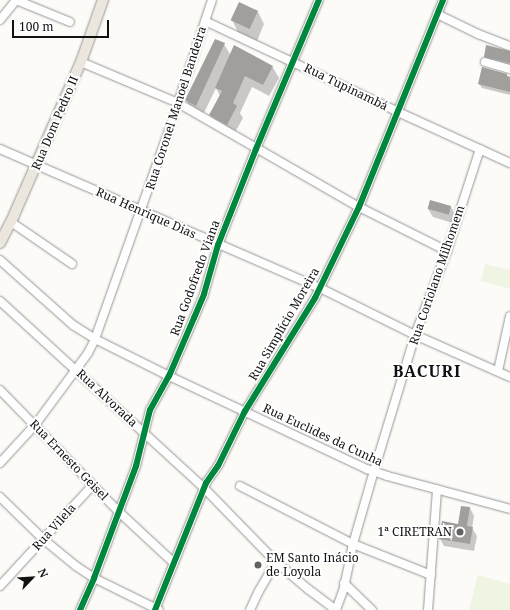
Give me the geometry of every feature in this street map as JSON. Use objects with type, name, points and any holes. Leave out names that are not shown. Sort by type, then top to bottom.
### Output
[{"type":"main road","name":"Rua Dom Pedro II","points":[[0,243],[37,165],[81,62],[103,0]]},
{"type":"street","points":[[0,20],[16,0],[70,22]]},
{"type":"street","name":"Rua Coronel Manoel Bandeira","points":[[0,463],[35,425],[78,367],[95,339],[178,104],[205,21],[210,0]]},
{"type":"street","name":"Rua Godofredo Viana","points":[[80,610],[94,578],[138,461],[150,410],[169,376],[204,294],[218,245],[256,149],[319,0]]},
{"type":"street","name":"Rua Simplício Moreira","points":[[157,609],[205,485],[218,466],[244,411],[320,288],[359,207],[443,0]]},
{"type":"street","points":[[437,14],[483,36],[510,46]]},
{"type":"street","name":"Rua Tupinambá","points":[[205,21],[510,163]]},
{"type":"street","points":[[81,62],[178,104],[359,207],[447,251]]},
{"type":"street","points":[[485,62],[510,69]]},
{"type":"street","name":"Rua Henrique Dias","points":[[0,149],[320,288],[415,335],[510,377]]},
{"type":"street","name":"Rua Coriolano Milhomem","points":[[336,608],[344,586],[353,544],[374,471],[415,335],[447,251],[480,149]]},
{"type":"street","points":[[11,222],[72,264]]},
{"type":"street","name":"Rua Euclides da Cunha","points":[[0,260],[60,315],[95,339],[169,376],[374,471],[510,509]]},
{"type":"street","name":"Rua Alvorada","points":[[0,301],[78,367],[145,428],[205,485],[276,562],[308,589],[336,608]]},
{"type":"street","points":[[498,371],[510,316]]},
{"type":"street","name":"Rua Ernesto Geisel","points":[[0,390],[118,511],[174,563]]},
{"type":"street","name":"Rua Vilela","points":[[0,586],[92,485]]},
{"type":"street","points":[[240,486],[353,544],[431,575]]},
{"type":"street","points":[[428,610],[437,489]]},
{"type":"street","points":[[0,497],[43,539],[94,578],[157,609]]},
{"type":"street","points":[[250,610],[276,562]]},
{"type":"street","points":[[344,586],[372,610]]},
{"type":"green space","points":[[485,264],[510,270],[510,289],[481,281]]},
{"type":"green space","points":[[478,575],[510,584],[510,610],[469,610]]},
{"type":"building","points":[[239,2],[258,11],[250,29],[231,20]]},
{"type":"building","points":[[215,39],[225,43],[196,106],[185,100]]},
{"type":"building","points":[[234,45],[273,66],[263,85],[245,76],[233,103],[237,106],[227,125],[209,115],[222,91],[215,88]]},
{"type":"building","points":[[486,45],[510,51],[510,63],[484,57]]},
{"type":"building","points":[[482,67],[507,74],[507,76],[510,77],[510,92],[478,84]]},
{"type":"building","points":[[430,200],[451,206],[449,215],[428,209]]},
{"type":"building","points":[[461,506],[470,507],[467,526],[473,527],[470,544],[439,539],[442,521],[458,524]]},
{"type":"cycle path","points":[[80,610],[94,578],[136,466],[150,410],[169,376],[204,294],[218,245],[256,149],[319,0]]},
{"type":"cycle path","points":[[155,610],[206,483],[218,466],[245,411],[315,298],[359,207],[443,0]]},
{"type":"place","name":"1ª CIRETRAN","points":[[460,532]]},
{"type":"place","name":"EM Santo Inácio de Loyola","points":[[258,565]]},
{"type":"district","name":"BACURI","points":[[427,371]]}]
